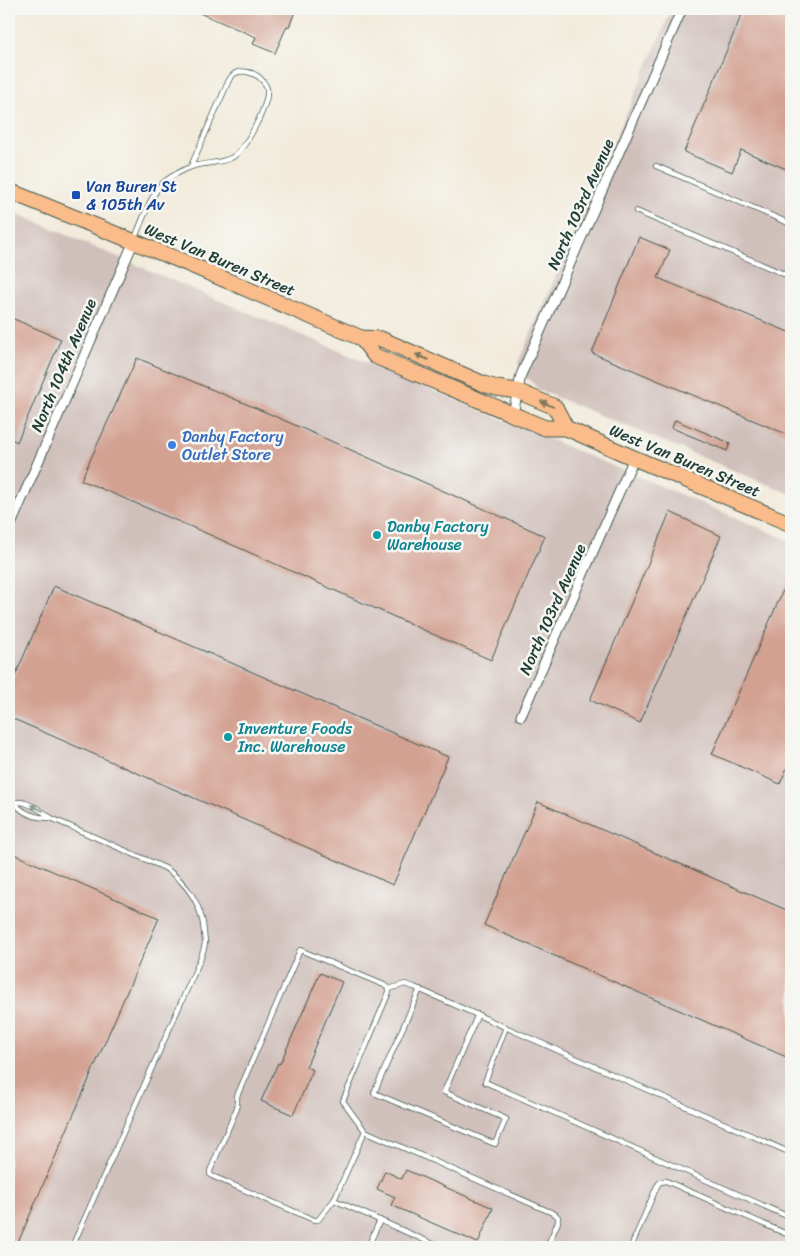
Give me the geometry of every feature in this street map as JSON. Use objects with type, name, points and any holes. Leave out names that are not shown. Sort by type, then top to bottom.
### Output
[{"type":"main road","name":"West Van Buren Street","points":[[9,191],[134,241],[361,338],[381,339],[484,384],[497,388],[517,390],[555,407],[566,428]]},
{"type":"main road","name":"West Van Buren Street","points":[[361,338],[375,356],[545,428],[566,428],[791,524]]},
{"type":"main road","points":[[422,376],[436,374],[483,393],[517,390]]},
{"type":"street","name":"North 103rd Avenue","points":[[513,414],[521,375],[682,9]]},
{"type":"street","name":"North 104th Avenue","points":[[9,529],[134,241]]},
{"type":"street","name":"North 103rd Avenue","points":[[521,716],[634,458]]},
{"type":"lane","points":[[134,241],[156,191],[163,183],[191,166],[230,159],[239,152],[256,126],[266,98],[267,88],[258,76],[249,72],[241,72],[234,74],[229,80],[191,166]]},
{"type":"lane","points":[[656,166],[791,224]]},
{"type":"lane","points":[[636,211],[791,277]]},
{"type":"lane","points":[[9,801],[15,803],[23,802],[43,811],[51,818],[165,868],[185,885],[196,900],[203,921],[205,943],[196,969],[72,1247]]},
{"type":"lane","points":[[15,803],[20,810],[40,818],[51,818]]},
{"type":"lane","points":[[365,1130],[334,1200],[318,1220],[314,1220],[210,1174],[237,1108],[237,1096],[299,951],[302,950],[390,989]]},
{"type":"lane","points":[[390,989],[405,984],[420,989],[791,1153]]},
{"type":"lane","points":[[390,989],[344,1101],[365,1130],[555,1214],[558,1217],[558,1222],[547,1247]]},
{"type":"lane","points":[[420,989],[374,1093],[495,1144],[506,1120],[444,1092],[478,1014]]},
{"type":"lane","points":[[506,1027],[485,1082],[791,1216]]},
{"type":"lane","points":[[631,1247],[657,1186],[660,1182],[666,1181],[791,1236]]},
{"type":"lane","points":[[334,1200],[440,1247]]},
{"type":"lane","points":[[368,1247],[380,1220]]},
{"type":"shaded area","points":[[672,9],[791,9],[791,494],[539,390],[523,373],[518,363]]},
{"type":"shaded area","points":[[9,210],[791,541],[791,1247],[9,1247]]},
{"type":"building","points":[[190,9],[296,9],[275,53],[253,44],[256,37]]},
{"type":"building","points":[[744,9],[791,9],[791,171],[741,150],[732,172],[684,152]]},
{"type":"building","points":[[639,237],[670,250],[658,278],[791,333],[791,436],[592,353]]},
{"type":"building","points":[[9,317],[61,339],[17,442],[9,438]]},
{"type":"building","name":"Danby Factory Warehouse","points":[[137,358],[263,411],[545,536],[491,660],[208,534],[81,480]]},
{"type":"building","points":[[675,420],[730,443],[727,451],[672,428]]},
{"type":"building","points":[[670,512],[721,536],[640,723],[590,700]]},
{"type":"building","points":[[791,572],[791,759],[780,784],[712,754]]},
{"type":"building","name":"Inventure Foods Inc. Warehouse","points":[[54,586],[448,757],[393,885],[9,717],[9,690]]},
{"type":"building","points":[[538,802],[791,912],[791,1059],[484,925]]},
{"type":"building","points":[[9,852],[159,918],[16,1247],[9,1247]]},
{"type":"building","points":[[320,973],[342,982],[306,1067],[313,1070],[293,1115],[261,1101],[278,1063],[280,1064]]},
{"type":"building","points":[[406,1170],[493,1208],[478,1243],[391,1205],[395,1197],[377,1189],[385,1171],[402,1179]]},
{"type":"place","name":"Van Buren St & 105th Av","points":[[76,195]]},
{"type":"place","name":"Danby Factory Outlet Store","points":[[172,445]]},
{"type":"place","name":"Danby Factory Warehouse","points":[[377,535]]},
{"type":"place","name":"Inventure Foods Inc. Warehouse","points":[[228,737]]}]
